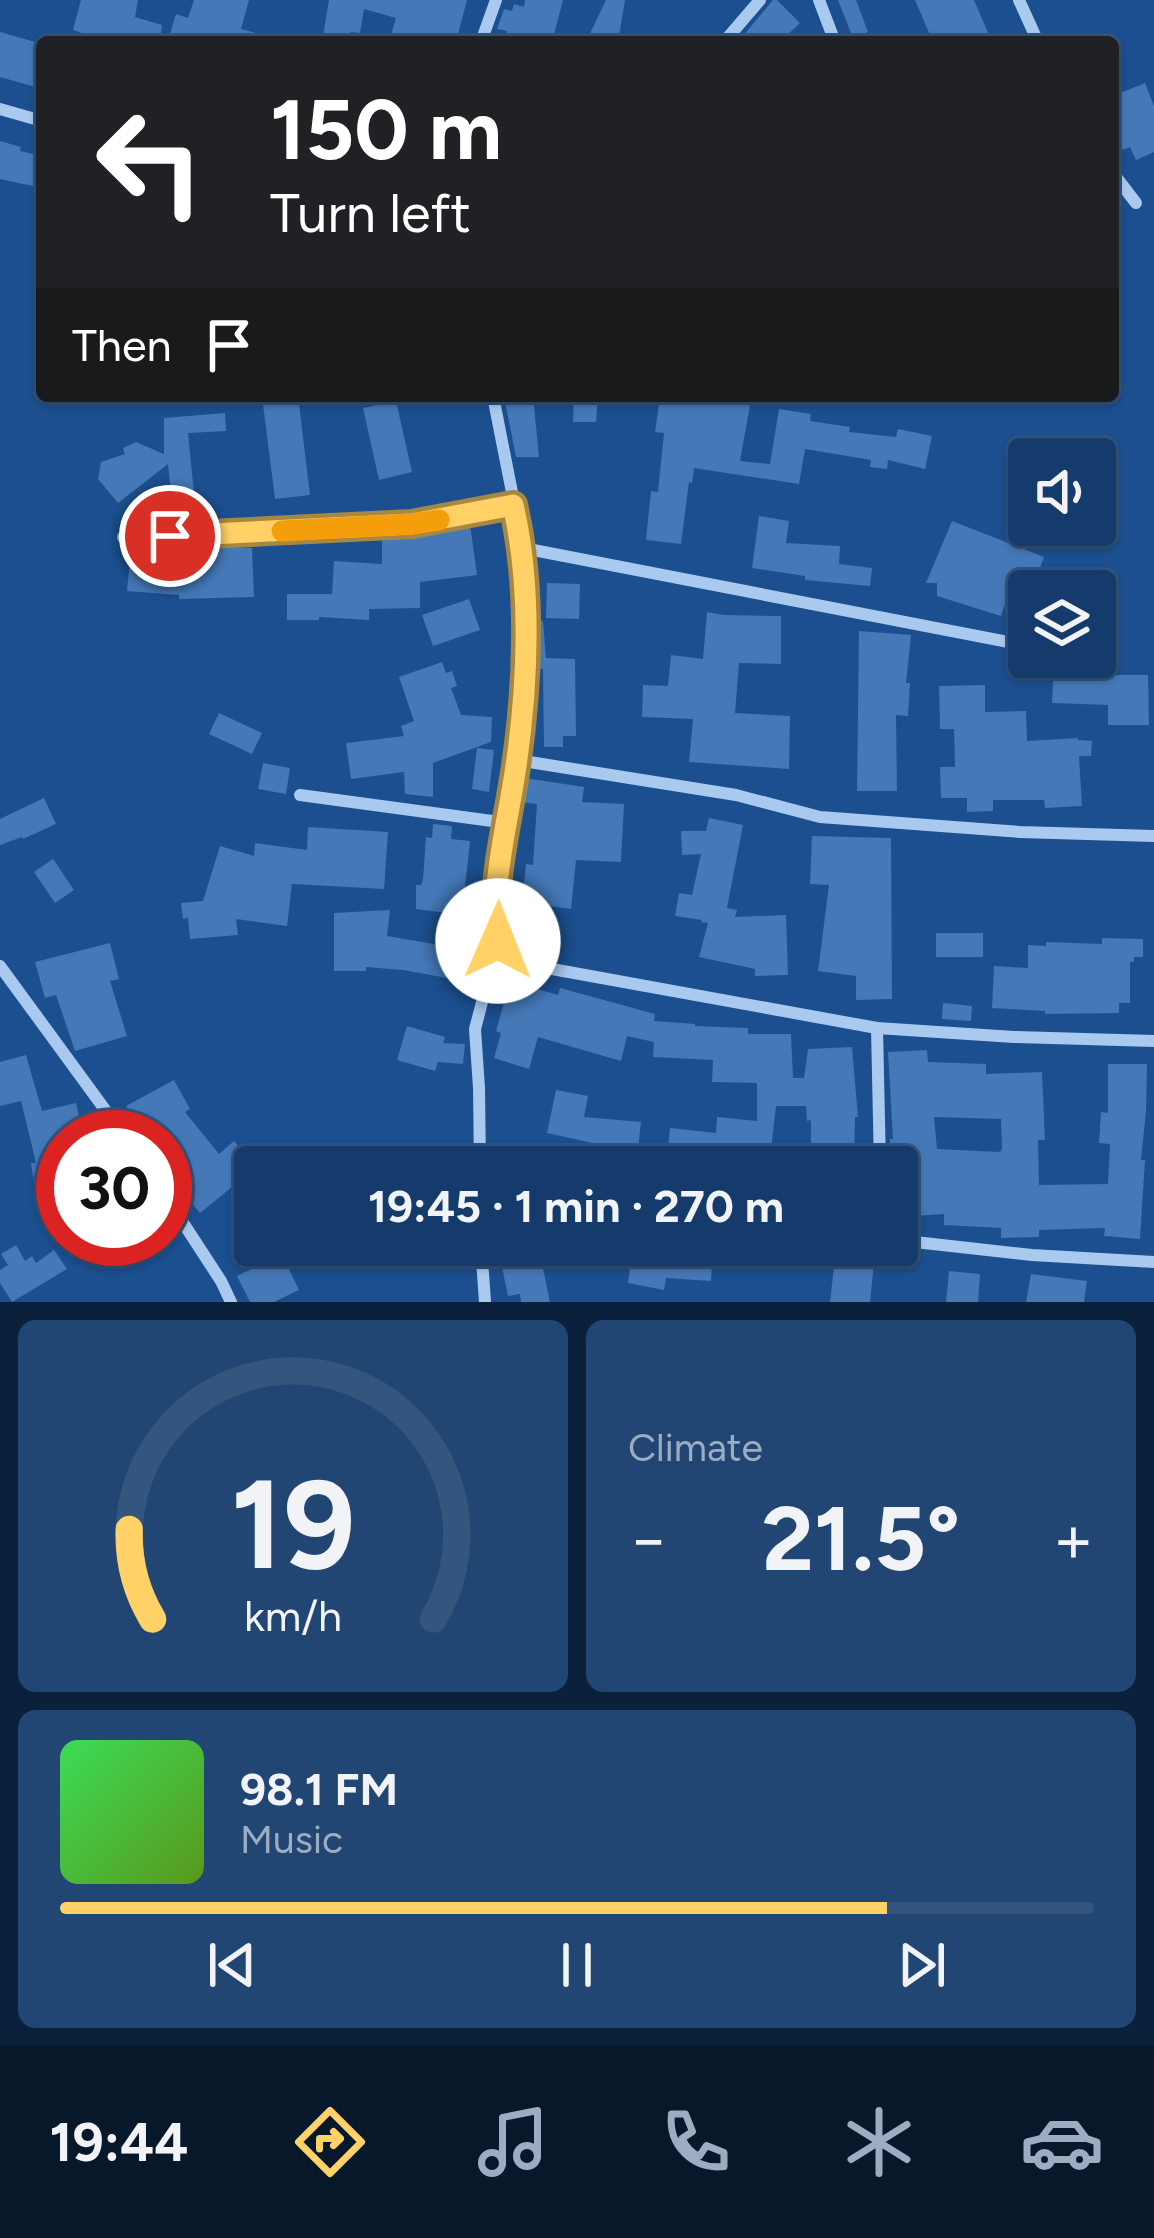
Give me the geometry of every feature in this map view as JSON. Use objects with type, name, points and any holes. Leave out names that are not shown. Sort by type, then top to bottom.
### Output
[{"type":"street","points":[[483,36],[496,0]]},
{"type":"street","points":[[729,36],[760,0]]},
{"type":"street","points":[[818,0],[833,36]]},
{"type":"street","points":[[1019,0],[1035,36]]},
{"type":"street","points":[[0,109],[36,119]]},
{"type":"street","points":[[1119,180],[1136,203]]},
{"type":"street","points":[[480,1146],[475,1029],[498,941],[494,914],[517,760],[525,667],[523,548],[495,402]]},
{"type":"street","points":[[123,537],[412,524],[513,505]]},
{"type":"street","points":[[523,548],[1008,642]]},
{"type":"street","points":[[517,760],[736,795],[820,818],[1154,836]]},
{"type":"street","points":[[300,795],[507,823]]},
{"type":"street","points":[[498,941],[507,954],[530,965],[877,1028],[1154,1041]]},
{"type":"street","points":[[0,966],[105,1110]]},
{"type":"street","points":[[877,1028],[880,1146]]},
{"type":"street","points":[[192,1236],[231,1302]]},
{"type":"street","points":[[918,1242],[1154,1262]]},
{"type":"street","points":[[483,1266],[484,1302]]},
{"type":"building","points":[[81,0],[138,0],[135,17],[162,25],[161,36],[81,36],[73,30]]},
{"type":"building","points":[[194,0],[249,0],[241,29],[267,36],[169,36],[176,14],[188,18]]},
{"type":"building","points":[[329,0],[467,0],[455,36],[391,36],[396,18],[364,9],[360,33],[323,36]]},
{"type":"building","points":[[525,0],[563,0],[554,36],[506,36],[507,31],[497,29],[504,9],[512,11],[514,4],[524,7]]},
{"type":"building","points":[[606,0],[625,0],[619,36],[589,36]]},
{"type":"building","points":[[773,0],[800,23],[786,36],[743,36]]},
{"type":"building","points":[[838,0],[856,0],[868,32],[852,36]]},
{"type":"building","points":[[915,0],[974,0],[989,36],[930,36]]},
{"type":"building","points":[[0,32],[36,42],[36,87],[0,77]]},
{"type":"building","points":[[1145,83],[1154,106],[1154,152],[1136,160],[1130,147],[1123,150],[1119,141],[1119,94]]},
{"type":"building","points":[[0,141],[36,155],[36,187],[0,179]]},
{"type":"building","points":[[263,402],[299,402],[310,495],[275,499]]},
{"type":"building","points":[[396,402],[412,472],[379,480],[363,408]]},
{"type":"building","points":[[505,402],[534,402],[539,457],[516,457]]},
{"type":"building","points":[[574,402],[598,402],[596,422],[573,422]]},
{"type":"building","points":[[659,402],[731,402],[750,405],[740,461],[770,464],[779,409],[811,414],[810,421],[850,427],[849,432],[896,437],[898,429],[932,436],[925,469],[888,460],[887,469],[870,467],[871,460],[805,449],[799,484],[694,468],[681,544],[646,540],[651,491],[658,492],[664,433],[655,432]]},
{"type":"building","points":[[225,413],[226,431],[188,433],[195,503],[172,505],[168,464],[118,503],[98,479],[101,462],[125,454],[123,448],[136,442],[164,454],[164,418]]},
{"type":"building","points":[[759,516],[789,521],[786,543],[840,546],[839,564],[872,568],[870,586],[805,580],[805,576],[752,568]]},
{"type":"building","points":[[952,521],[1044,557],[1039,570],[1008,570],[1008,594],[1001,616],[937,596],[937,583],[926,583]]},
{"type":"building","points":[[470,524],[477,575],[420,582],[420,608],[369,609],[369,620],[287,620],[287,594],[332,594],[334,561],[382,564],[382,536]]},
{"type":"building","points":[[183,546],[252,548],[254,597],[179,599],[179,595],[127,591],[131,550],[182,557]]},
{"type":"building","points":[[547,583],[580,584],[579,619],[546,618]]},
{"type":"building","points":[[469,599],[480,630],[433,646],[422,615]]},
{"type":"building","points":[[707,612],[781,616],[781,664],[739,663],[735,713],[790,716],[789,769],[689,762],[693,719],[642,717],[643,685],[668,686],[671,655],[703,659]]},
{"type":"building","points":[[535,620],[543,621],[546,658],[575,659],[576,736],[563,736],[563,747],[544,747],[543,669],[535,668]]},
{"type":"building","points":[[859,631],[911,635],[908,716],[896,715],[897,791],[857,791]]},
{"type":"building","points":[[442,662],[446,673],[452,671],[457,686],[451,688],[461,715],[492,717],[491,742],[433,763],[433,797],[405,794],[404,772],[351,779],[346,743],[404,736],[401,726],[414,721],[399,677]]},
{"type":"building","points":[[1148,675],[1149,725],[1108,725],[1108,705],[1052,703],[1053,678]]},
{"type":"building","points":[[985,685],[985,712],[1026,711],[1027,741],[1092,741],[1091,756],[1079,756],[1082,806],[1045,808],[1044,800],[993,800],[993,811],[967,812],[967,798],[941,798],[940,767],[955,767],[954,729],[940,729],[939,686]]},
{"type":"building","points":[[219,713],[262,733],[252,754],[209,734]]},
{"type":"building","points":[[477,748],[494,750],[489,792],[472,789]]},
{"type":"building","points":[[263,763],[290,768],[286,794],[258,789]]},
{"type":"building","points":[[525,778],[584,787],[582,802],[624,804],[621,862],[576,860],[571,909],[548,906],[546,926],[520,923],[526,864],[533,865],[537,804],[521,802]]},
{"type":"building","points":[[44,798],[56,824],[0,845],[0,819]]},
{"type":"building","points":[[709,818],[743,825],[727,908],[737,910],[735,917],[786,915],[788,975],[755,976],[755,969],[699,957],[708,923],[675,916],[679,893],[692,895],[701,854],[682,855],[681,831],[706,831]]},
{"type":"building","points":[[433,824],[452,826],[451,839],[470,841],[462,915],[416,909],[416,885],[423,880],[426,837],[432,838]]},
{"type":"building","points":[[308,827],[388,832],[384,889],[292,884],[287,926],[236,919],[238,935],[190,939],[181,903],[203,901],[220,846],[254,856],[255,843],[307,850]]},
{"type":"building","points":[[812,836],[891,838],[892,999],[856,1000],[856,976],[818,971],[829,885],[810,884]]},
{"type":"building","points":[[53,859],[74,890],[55,903],[34,872]]},
{"type":"building","points":[[390,910],[387,936],[464,949],[458,980],[366,967],[366,971],[334,971],[334,913]]},
{"type":"building","points":[[936,933],[983,933],[983,957],[936,957]]},
{"type":"building","points":[[1102,938],[1143,939],[1143,957],[1130,962],[1130,1003],[1119,1003],[1119,1013],[1045,1014],[992,1008],[994,966],[1028,968],[1028,945],[1102,944]]},
{"type":"building","points":[[110,943],[119,979],[110,981],[127,1036],[75,1051],[56,995],[45,998],[35,962]]},
{"type":"building","points":[[510,981],[558,995],[560,988],[655,1014],[654,1021],[748,1028],[748,1034],[791,1034],[793,1078],[804,1078],[808,1049],[852,1047],[858,1117],[854,1146],[811,1146],[806,1106],[776,1106],[771,1146],[668,1146],[670,1128],[716,1133],[717,1117],[757,1121],[757,1083],[712,1082],[713,1060],[653,1057],[654,1042],[627,1036],[621,1061],[538,1037],[529,1069],[494,1058],[501,1033],[496,1031]]},
{"type":"building","points":[[943,1003],[972,1006],[971,1021],[942,1019]]},
{"type":"building","points":[[407,1026],[445,1037],[443,1043],[465,1044],[463,1064],[438,1062],[435,1071],[397,1060]]},
{"type":"building","points":[[927,1050],[928,1062],[986,1064],[986,1074],[1042,1072],[1045,1140],[1038,1140],[1039,1185],[1108,1184],[1110,1144],[1099,1143],[1101,1112],[1108,1113],[1108,1064],[1147,1064],[1140,1239],[1104,1236],[1105,1228],[1039,1230],[1039,1237],[1001,1238],[1001,1228],[944,1225],[944,1214],[918,1216],[918,1146],[890,1146],[888,1052]],"holes":[[[934,1117],[1001,1119],[1002,1149],[937,1149]]]},
{"type":"building","points":[[26,1055],[42,1110],[36,1110],[36,1163],[21,1101],[0,1106],[0,1062]]},
{"type":"building","points":[[174,1080],[190,1109],[128,1110],[126,1106]]},
{"type":"building","points":[[556,1090],[588,1096],[584,1117],[641,1122],[638,1146],[606,1146],[547,1133]]},
{"type":"building","points":[[76,1103],[78,1110],[46,1110]]},
{"type":"building","points":[[192,1121],[219,1154],[234,1141],[238,1146],[234,1146],[234,1189],[200,1213],[192,1203]]},
{"type":"building","points":[[16,1245],[25,1261],[32,1256],[36,1266],[67,1269],[12,1302],[0,1283],[0,1270],[8,1265],[1,1254]]},
{"type":"building","points":[[258,1266],[287,1266],[299,1290],[274,1302],[250,1302],[237,1276]]},
{"type":"building","points":[[502,1266],[542,1266],[550,1302],[521,1302],[520,1294],[508,1296]]},
{"type":"building","points":[[630,1266],[712,1266],[711,1281],[666,1278],[664,1290],[628,1283]]},
{"type":"building","points":[[834,1266],[874,1266],[870,1302],[830,1302]]},
{"type":"building","points":[[949,1271],[980,1274],[978,1302],[946,1302]]},
{"type":"building","points":[[1031,1274],[1087,1281],[1084,1302],[1026,1302]]},
{"type":"slow traffic","points":[[282,531],[439,520]]},
{"type":"route","points":[[170,536],[412,524],[513,505],[523,548],[525,667],[517,760],[494,914],[498,941]]}]
